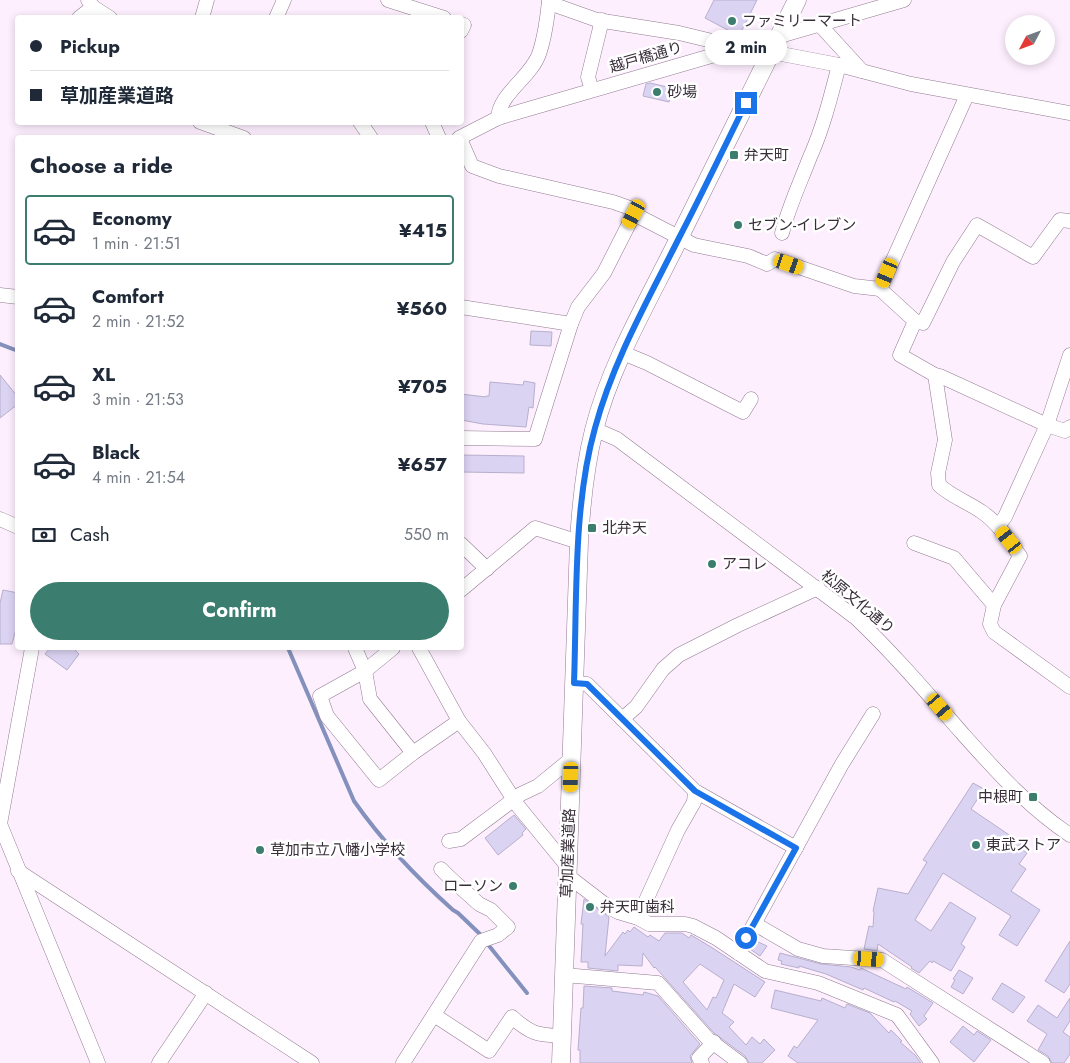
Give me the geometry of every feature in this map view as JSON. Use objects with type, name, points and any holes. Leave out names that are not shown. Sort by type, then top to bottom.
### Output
[{"type":"main road","name":"草加産業道路","points":[[561,1063],[579,542],[581,506],[594,430],[622,353],[637,320],[680,238],[794,2]]},
{"type":"street","points":[[203,15],[208,0]]},
{"type":"street","points":[[277,15],[284,0]]},
{"type":"street","points":[[388,0],[435,15]]},
{"type":"street","name":"越戸橋通り","points":[[463,135],[498,118],[904,0]]},
{"type":"street","points":[[80,15],[90,2],[106,15]]},
{"type":"street","points":[[498,118],[498,108],[532,67],[539,54],[549,2],[602,20],[679,33],[712,41],[724,52]]},
{"type":"street","points":[[592,90],[588,77],[602,20]]},
{"type":"street","points":[[819,24],[862,71]]},
{"type":"street","points":[[771,52],[838,65],[911,84],[1070,113]]},
{"type":"street","points":[[782,233],[795,191],[822,126],[838,65]]},
{"type":"street","points":[[880,289],[967,95]]},
{"type":"street","points":[[206,125],[227,135]]},
{"type":"street","points":[[464,148],[472,166],[499,176],[612,202],[630,208],[634,214],[694,245],[748,256],[766,264],[775,259],[854,286],[880,289],[915,321],[923,324],[953,262],[977,225],[1033,257],[1060,220],[1070,221]]},
{"type":"street","points":[[464,438],[536,439],[571,324],[578,307],[604,272],[634,214]]},
{"type":"street","points":[[0,295],[15,297]]},
{"type":"street","points":[[464,308],[571,324]]},
{"type":"street","points":[[915,321],[900,355],[935,375],[1047,425],[1066,431],[1070,427]]},
{"type":"street","points":[[622,353],[647,363],[743,412],[751,399]]},
{"type":"street","points":[[998,526],[1005,517],[1047,425],[1070,355]]},
{"type":"street","points":[[935,375],[945,440],[938,473],[939,485],[948,493],[981,511],[998,526],[1020,556],[994,605],[990,624],[994,632],[1070,687]]},
{"type":"street","name":"松原文化通り","points":[[594,430],[617,439],[856,618],[891,652],[1009,785],[1035,809],[1070,835]]},
{"type":"street","points":[[0,519],[15,526]]},
{"type":"street","points":[[464,588],[535,528],[579,542]]},
{"type":"street","points":[[914,543],[954,558],[994,605]]},
{"type":"street","points":[[464,547],[487,569]]},
{"type":"street","points":[[622,719],[636,707],[663,669],[679,655],[818,588]]},
{"type":"street","points":[[32,650],[0,824],[98,1063]]},
{"type":"street","points":[[355,650],[365,671],[370,699],[413,753]]},
{"type":"street","points":[[391,650],[365,671],[320,696],[327,716],[379,780],[413,753],[459,721]]},
{"type":"street","points":[[421,650],[459,721],[514,799],[568,871],[607,906],[649,924],[685,924],[693,926],[765,971],[818,983],[897,1015],[932,1063]]},
{"type":"street","points":[[574,683],[587,684],[695,791],[796,848]]},
{"type":"street","points":[[738,953],[842,764],[873,714]]},
{"type":"street","points":[[449,841],[461,839],[514,799],[538,786],[572,759]]},
{"type":"street","points":[[638,918],[678,830],[694,802],[695,791]]},
{"type":"street","points":[[0,856],[312,1063]]},
{"type":"street","points":[[403,1063],[481,941],[498,935],[508,927],[491,910],[479,904],[441,869]]},
{"type":"street","points":[[755,924],[798,949],[823,956],[882,960],[1043,1063]]},
{"type":"street","points":[[564,975],[658,983],[708,1039],[740,1063]]},
{"type":"street","points":[[159,1063],[206,994]]},
{"type":"street","points":[[434,1015],[489,1051],[512,1017],[526,1030],[541,1036],[562,1036]]},
{"type":"street","points":[[702,1063],[699,1058],[714,1042]]},
{"type":"building","points":[[714,0],[757,0],[739,36],[705,18]]},
{"type":"building","points":[[650,83],[672,88],[669,102],[643,96],[646,84]]},
{"type":"building","points":[[531,331],[552,332],[551,346],[530,345]]},
{"type":"building","points":[[0,375],[15,393],[15,406],[0,418]]},
{"type":"building","points":[[524,381],[535,383],[533,408],[529,407],[526,427],[464,421],[464,394],[489,396],[490,382],[523,385]]},
{"type":"building","points":[[464,455],[524,456],[524,473],[464,472]]},
{"type":"building","points":[[3,590],[15,592],[15,633],[12,644],[0,644],[0,603]]},
{"type":"building","points":[[48,650],[75,650],[79,654],[67,670],[45,654]]},
{"type":"building","points":[[973,783],[984,789],[971,809],[1021,843],[1019,847],[1027,853],[1019,864],[1026,869],[1011,891],[1040,910],[1017,946],[999,935],[1011,916],[943,873],[915,920],[931,931],[950,902],[976,918],[961,944],[965,947],[951,971],[930,961],[919,973],[878,944],[877,951],[864,949],[869,926],[873,927],[873,911],[878,888],[908,894],[927,862],[923,860]]},
{"type":"building","points":[[514,815],[526,829],[522,833],[523,835],[498,855],[485,838]]},
{"type":"building","points":[[584,899],[609,917],[605,956],[623,932],[625,934],[628,930],[630,932],[634,927],[648,937],[650,935],[659,941],[665,933],[682,933],[689,938],[691,935],[765,982],[755,997],[734,984],[722,1013],[734,1022],[729,1027],[746,1045],[752,1037],[760,1044],[764,1039],[775,1050],[762,1063],[749,1063],[745,1056],[714,1033],[654,968],[643,953],[642,966],[618,965],[618,971],[588,968],[588,962],[581,962],[583,924],[581,924]],"holes":[[[700,964],[724,980],[716,998],[713,997],[707,1010],[683,982]]]},
{"type":"building","points":[[756,941],[767,946],[760,956],[750,949]]},
{"type":"building","points":[[1070,941],[1070,984],[1064,993],[1045,981]]},
{"type":"building","points":[[780,953],[821,964],[851,967],[860,970],[861,968],[906,989],[907,987],[933,1003],[924,1016],[927,1019],[919,1026],[910,1014],[912,1011],[895,1001],[826,974],[799,966],[799,968],[781,964],[782,961],[778,960]]},
{"type":"building","points":[[959,970],[973,978],[963,994],[951,987],[955,980],[953,979]]},
{"type":"building","points":[[1002,983],[1025,997],[1013,1013],[992,999]]},
{"type":"building","points":[[584,986],[612,988],[612,991],[643,995],[644,992],[658,996],[700,1044],[690,1056],[692,1063],[580,1063],[580,1050],[578,1050]]},
{"type":"building","points":[[775,990],[821,1001],[822,998],[845,1008],[847,1004],[870,1013],[889,1033],[891,1030],[921,1063],[798,1063],[788,1056],[794,1046],[797,1048],[818,1020],[771,1008]]},
{"type":"building","points":[[1070,998],[1070,1021],[1063,1032],[1070,1037],[1070,1054],[1064,1063],[1052,1063],[1048,1056],[1038,1050],[1047,1034],[1027,1021],[1038,1005],[1057,1018]]},
{"type":"building","points":[[963,1026],[974,1035],[977,1031],[991,1040],[974,1062],[950,1042]]},
{"type":"waterway","points":[[0,344],[15,350]]},
{"type":"waterway","points":[[289,650],[354,801],[376,830],[413,872],[482,936]]},
{"type":"waterway","points":[[486,942],[527,993]]},
{"type":"place","name":"ファミリーマート","points":[[732,21]]},
{"type":"place","name":"砂場","points":[[657,92]]},
{"type":"place","name":"弁天町","points":[[734,155]]},
{"type":"place","name":"セブン-イレブン","points":[[738,225]]},
{"type":"place","name":"北弁天","points":[[592,528]]},
{"type":"place","name":"アコレ","points":[[712,564]]},
{"type":"place","name":"中根町","points":[[1033,797]]},
{"type":"place","name":"東武ストア","points":[[976,845]]},
{"type":"place","name":"草加市立八幡小学校","points":[[260,850]]},
{"type":"place","name":"ローソン","points":[[513,886]]},
{"type":"place","name":"弁天町歯科","points":[[590,907]]},
{"type":"route","points":[[746,103],[680,238],[637,320],[610,381],[594,430],[581,506],[574,683],[587,684],[695,791],[796,848],[746,938]]}]
